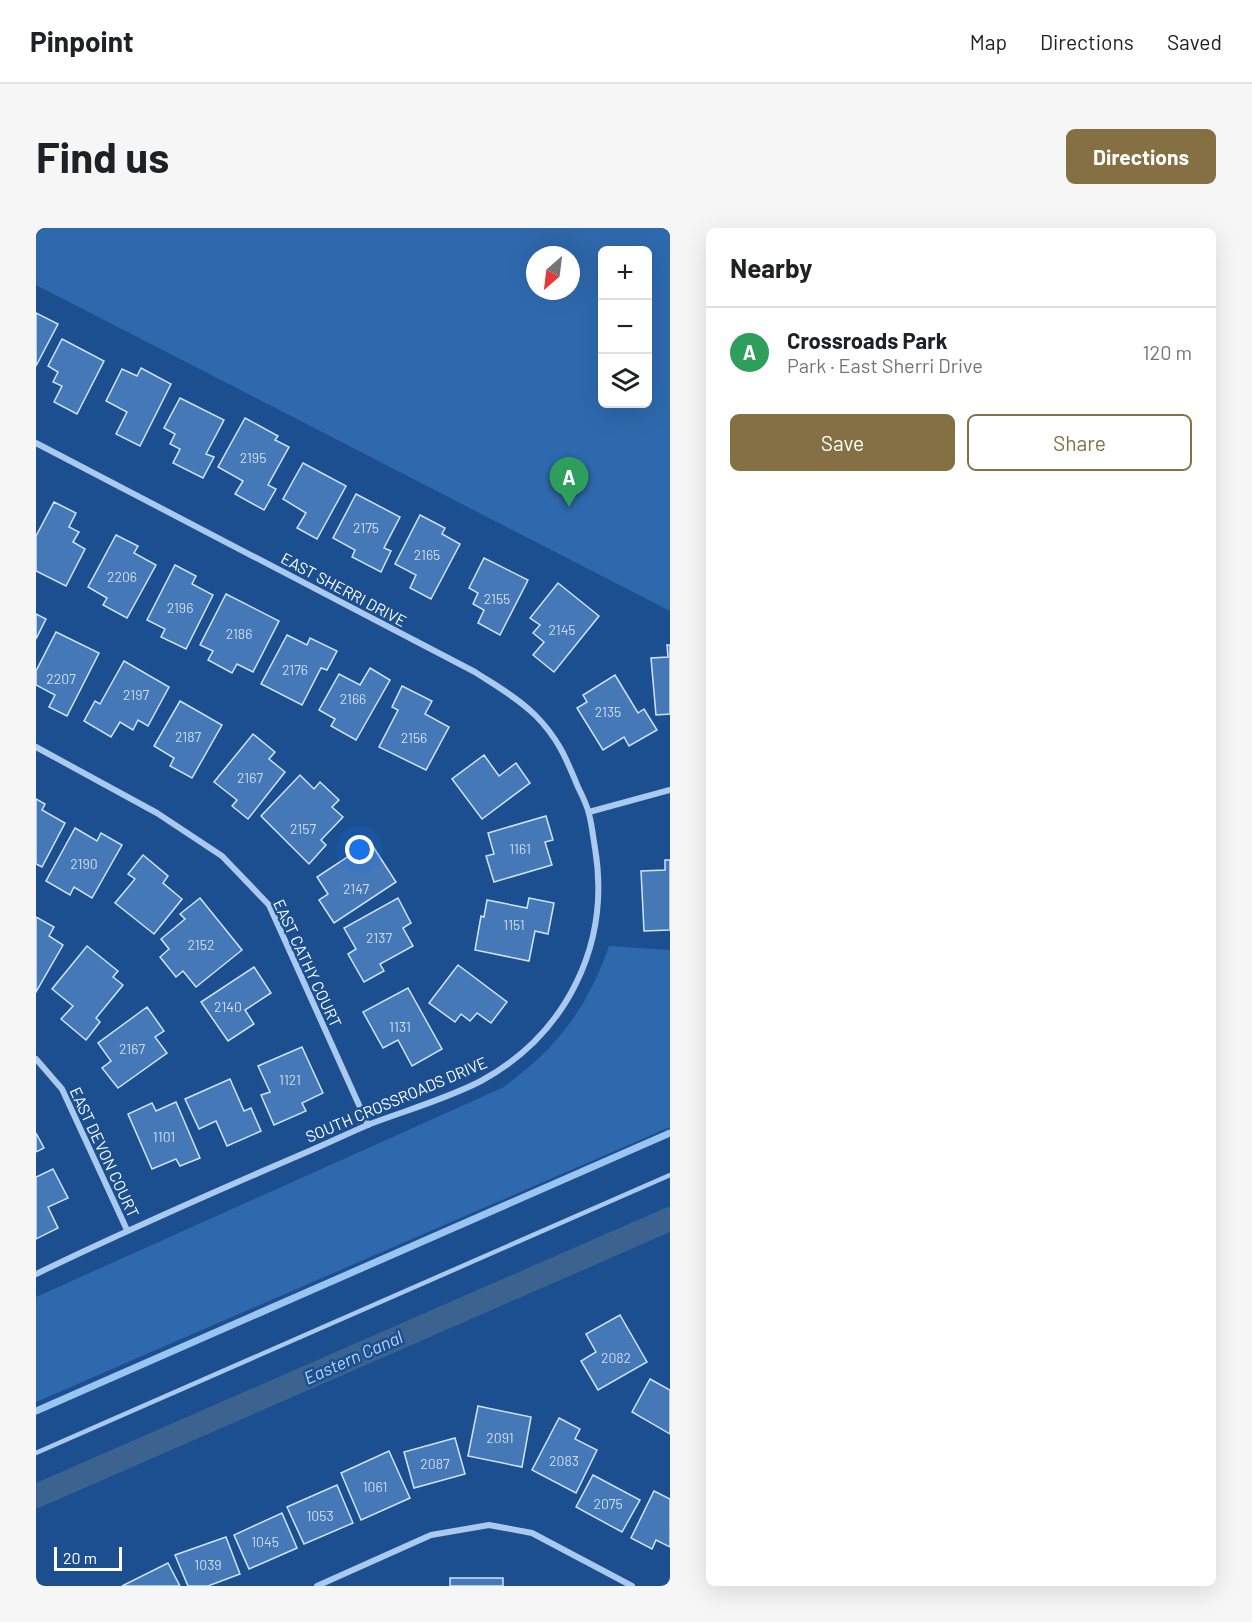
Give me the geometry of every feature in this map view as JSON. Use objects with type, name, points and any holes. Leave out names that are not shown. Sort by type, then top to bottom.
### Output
[{"type":"street","name":"EAST SHERRI DRIVE","points":[[36,443],[475,672],[535,715],[561,746],[589,812]]},
{"type":"street","name":"EAST CATHY COURT","points":[[36,747],[157,813],[222,856],[269,906],[368,1125]]},
{"type":"street","points":[[589,812],[670,790]]},
{"type":"street","name":"SOUTH CROSSROADS DRIVE","points":[[36,1274],[127,1230],[368,1125],[432,1102],[480,1081],[526,1049],[552,1023],[574,989],[589,956],[597,919],[598,865],[589,812]]},
{"type":"street","name":"EAST DEVON COURT","points":[[36,1059],[62,1089],[127,1230]]},
{"type":"street","points":[[317,1586],[431,1535],[489,1525],[532,1533],[632,1586]]},
{"type":"lane","points":[[36,1453],[670,1174]]},
{"type":"shaded area","points":[[36,228],[670,228],[670,611],[36,285]]},
{"type":"shaded area","points":[[609,946],[670,950],[670,1127],[36,1402],[36,1297],[504,1087],[540,1057],[573,1019],[590,991]]},
{"type":"building","points":[[36,313],[58,324],[36,366]]},
{"type":"building","points":[[62,339],[104,361],[77,414],[54,402],[62,386],[53,382],[58,372],[48,366]]},
{"type":"building","points":[[141,368],[171,384],[140,446],[116,434],[127,412],[106,401],[122,369],[137,376]]},
{"type":"building","points":[[180,398],[224,420],[206,454],[214,457],[203,478],[173,463],[180,449],[170,444],[175,434],[164,428]]},
{"type":"building","points":[[245,418],[278,436],[275,440],[289,447],[268,485],[276,489],[264,510],[235,494],[243,481],[218,467]]},
{"type":"building","points":[[303,463],[346,486],[317,539],[297,528],[306,513],[283,499]]},
{"type":"building","points":[[356,494],[400,517],[384,548],[391,551],[381,572],[352,557],[355,550],[333,538]]},
{"type":"building","points":[[54,502],[76,513],[69,527],[79,532],[73,542],[85,549],[66,586],[36,571],[36,536]]},
{"type":"building","points":[[420,515],[445,528],[442,534],[460,544],[431,599],[410,588],[416,575],[395,564]]},
{"type":"building","points":[[116,535],[138,546],[134,553],[156,565],[127,618],[103,605],[107,598],[88,587]]},
{"type":"building","points":[[484,558],[528,580],[500,635],[478,623],[484,610],[473,604],[478,593],[469,588]]},
{"type":"building","points":[[175,565],[196,576],[192,584],[213,595],[186,649],[161,637],[165,629],[147,620]]},
{"type":"building","points":[[558,583],[599,616],[554,672],[533,655],[544,642],[533,633],[540,625],[530,618]]},
{"type":"building","points":[[226,594],[279,621],[253,672],[237,664],[232,673],[208,660],[213,651],[200,645]]},
{"type":"building","points":[[36,614],[46,619],[36,639]]},
{"type":"building","points":[[56,632],[99,653],[67,716],[49,707],[55,695],[36,685],[36,671]]},
{"type":"building","points":[[287,635],[307,645],[310,638],[337,651],[327,670],[321,668],[302,705],[261,684]]},
{"type":"building","points":[[667,645],[670,645],[670,714],[656,715],[651,658],[668,657]]},
{"type":"building","points":[[124,661],[169,687],[148,726],[138,720],[133,730],[120,722],[111,737],[84,721],[95,701],[100,704]]},
{"type":"building","points":[[370,668],[390,680],[356,740],[331,726],[335,719],[319,710],[339,674],[360,685]]},
{"type":"building","points":[[615,675],[638,713],[644,709],[657,730],[629,746],[624,737],[603,750],[577,708],[587,702],[583,695]]},
{"type":"building","points":[[402,686],[432,701],[425,714],[449,727],[426,770],[379,747],[398,710],[392,707]]},
{"type":"building","points":[[180,701],[222,725],[192,778],[170,766],[174,758],[154,746]]},
{"type":"building","points":[[253,734],[275,752],[269,759],[285,772],[248,819],[232,806],[237,800],[214,782]]},
{"type":"building","points":[[484,755],[499,776],[516,763],[530,783],[482,819],[452,779]]},
{"type":"building","points":[[300,775],[314,789],[320,782],[339,800],[332,807],[343,817],[321,840],[326,845],[309,864],[261,816]]},
{"type":"building","points":[[36,799],[45,804],[42,810],[65,823],[42,867],[36,864]]},
{"type":"building","points":[[546,816],[553,840],[545,842],[552,865],[494,882],[486,856],[494,854],[488,833]]},
{"type":"building","points":[[75,828],[97,841],[101,833],[122,845],[92,898],[74,887],[70,895],[46,881]]},
{"type":"building","points":[[370,842],[396,882],[334,923],[319,900],[328,894],[317,877]]},
{"type":"building","points":[[143,855],[168,876],[163,883],[182,899],[154,934],[115,903],[135,879],[128,874]]},
{"type":"building","points":[[665,860],[670,860],[670,930],[644,931],[641,871],[665,870]]},
{"type":"building","points":[[200,898],[242,950],[196,987],[183,971],[176,977],[160,957],[169,949],[161,939],[185,919],[180,914]]},
{"type":"building","points":[[398,898],[411,923],[403,928],[413,946],[380,964],[384,971],[364,982],[348,954],[356,949],[344,928]]},
{"type":"building","points":[[529,898],[554,903],[548,934],[535,931],[529,961],[475,950],[481,916],[484,917],[487,900],[527,908]]},
{"type":"building","points":[[36,917],[54,927],[49,936],[63,945],[36,992]]},
{"type":"building","points":[[87,946],[118,971],[113,977],[123,985],[96,1018],[100,1022],[86,1040],[61,1019],[73,1006],[52,989]]},
{"type":"building","points":[[458,965],[507,1002],[491,1023],[477,1013],[470,1021],[461,1014],[455,1022],[429,1003]]},
{"type":"building","points":[[254,967],[271,993],[245,1010],[254,1024],[228,1041],[201,1002]]},
{"type":"building","points":[[408,988],[442,1049],[412,1066],[398,1040],[383,1048],[363,1012]]},
{"type":"building","points":[[147,1007],[164,1031],[155,1037],[167,1053],[118,1088],[102,1068],[111,1061],[98,1043]]},
{"type":"building","points":[[302,1047],[323,1093],[302,1103],[306,1111],[274,1125],[261,1095],[270,1092],[258,1066]]},
{"type":"building","points":[[230,1079],[244,1111],[251,1108],[261,1131],[227,1146],[216,1121],[199,1129],[185,1099]]},
{"type":"building","points":[[176,1102],[200,1158],[180,1166],[176,1159],[152,1169],[128,1114],[152,1103],[156,1111]]},
{"type":"building","points":[[36,1133],[44,1148],[36,1152]]},
{"type":"building","points":[[53,1169],[68,1198],[48,1207],[58,1228],[36,1239],[36,1177]]},
{"type":"building","points":[[620,1315],[647,1362],[598,1390],[581,1361],[596,1352],[586,1334]]},
{"type":"building","points":[[650,1379],[670,1390],[670,1434],[632,1412]]},
{"type":"building","points":[[478,1406],[531,1417],[522,1467],[468,1456]]},
{"type":"building","points":[[559,1418],[580,1429],[575,1439],[597,1450],[576,1493],[532,1470]]},
{"type":"building","points":[[455,1438],[465,1474],[414,1488],[404,1452]]},
{"type":"building","points":[[389,1451],[410,1498],[361,1520],[341,1473]]},
{"type":"building","points":[[593,1475],[640,1500],[622,1532],[576,1507]]},
{"type":"building","points":[[337,1485],[353,1523],[304,1544],[287,1507]]},
{"type":"building","points":[[654,1491],[670,1499],[670,1547],[656,1540],[652,1549],[631,1538]]},
{"type":"building","points":[[282,1513],[297,1548],[249,1569],[234,1535]]},
{"type":"building","points":[[226,1537],[240,1574],[208,1586],[188,1586],[175,1555]]},
{"type":"building","points":[[168,1563],[180,1586],[122,1586]]},
{"type":"building","points":[[450,1578],[503,1578],[503,1586],[450,1586]]},
{"type":"waterway","points":[[36,1411],[670,1133]]},
{"type":"waterway","name":"Eastern Canal","points":[[36,1496],[670,1219]]},
{"type":"place","name":"Crossroads Park","points":[[569,507]]}]
